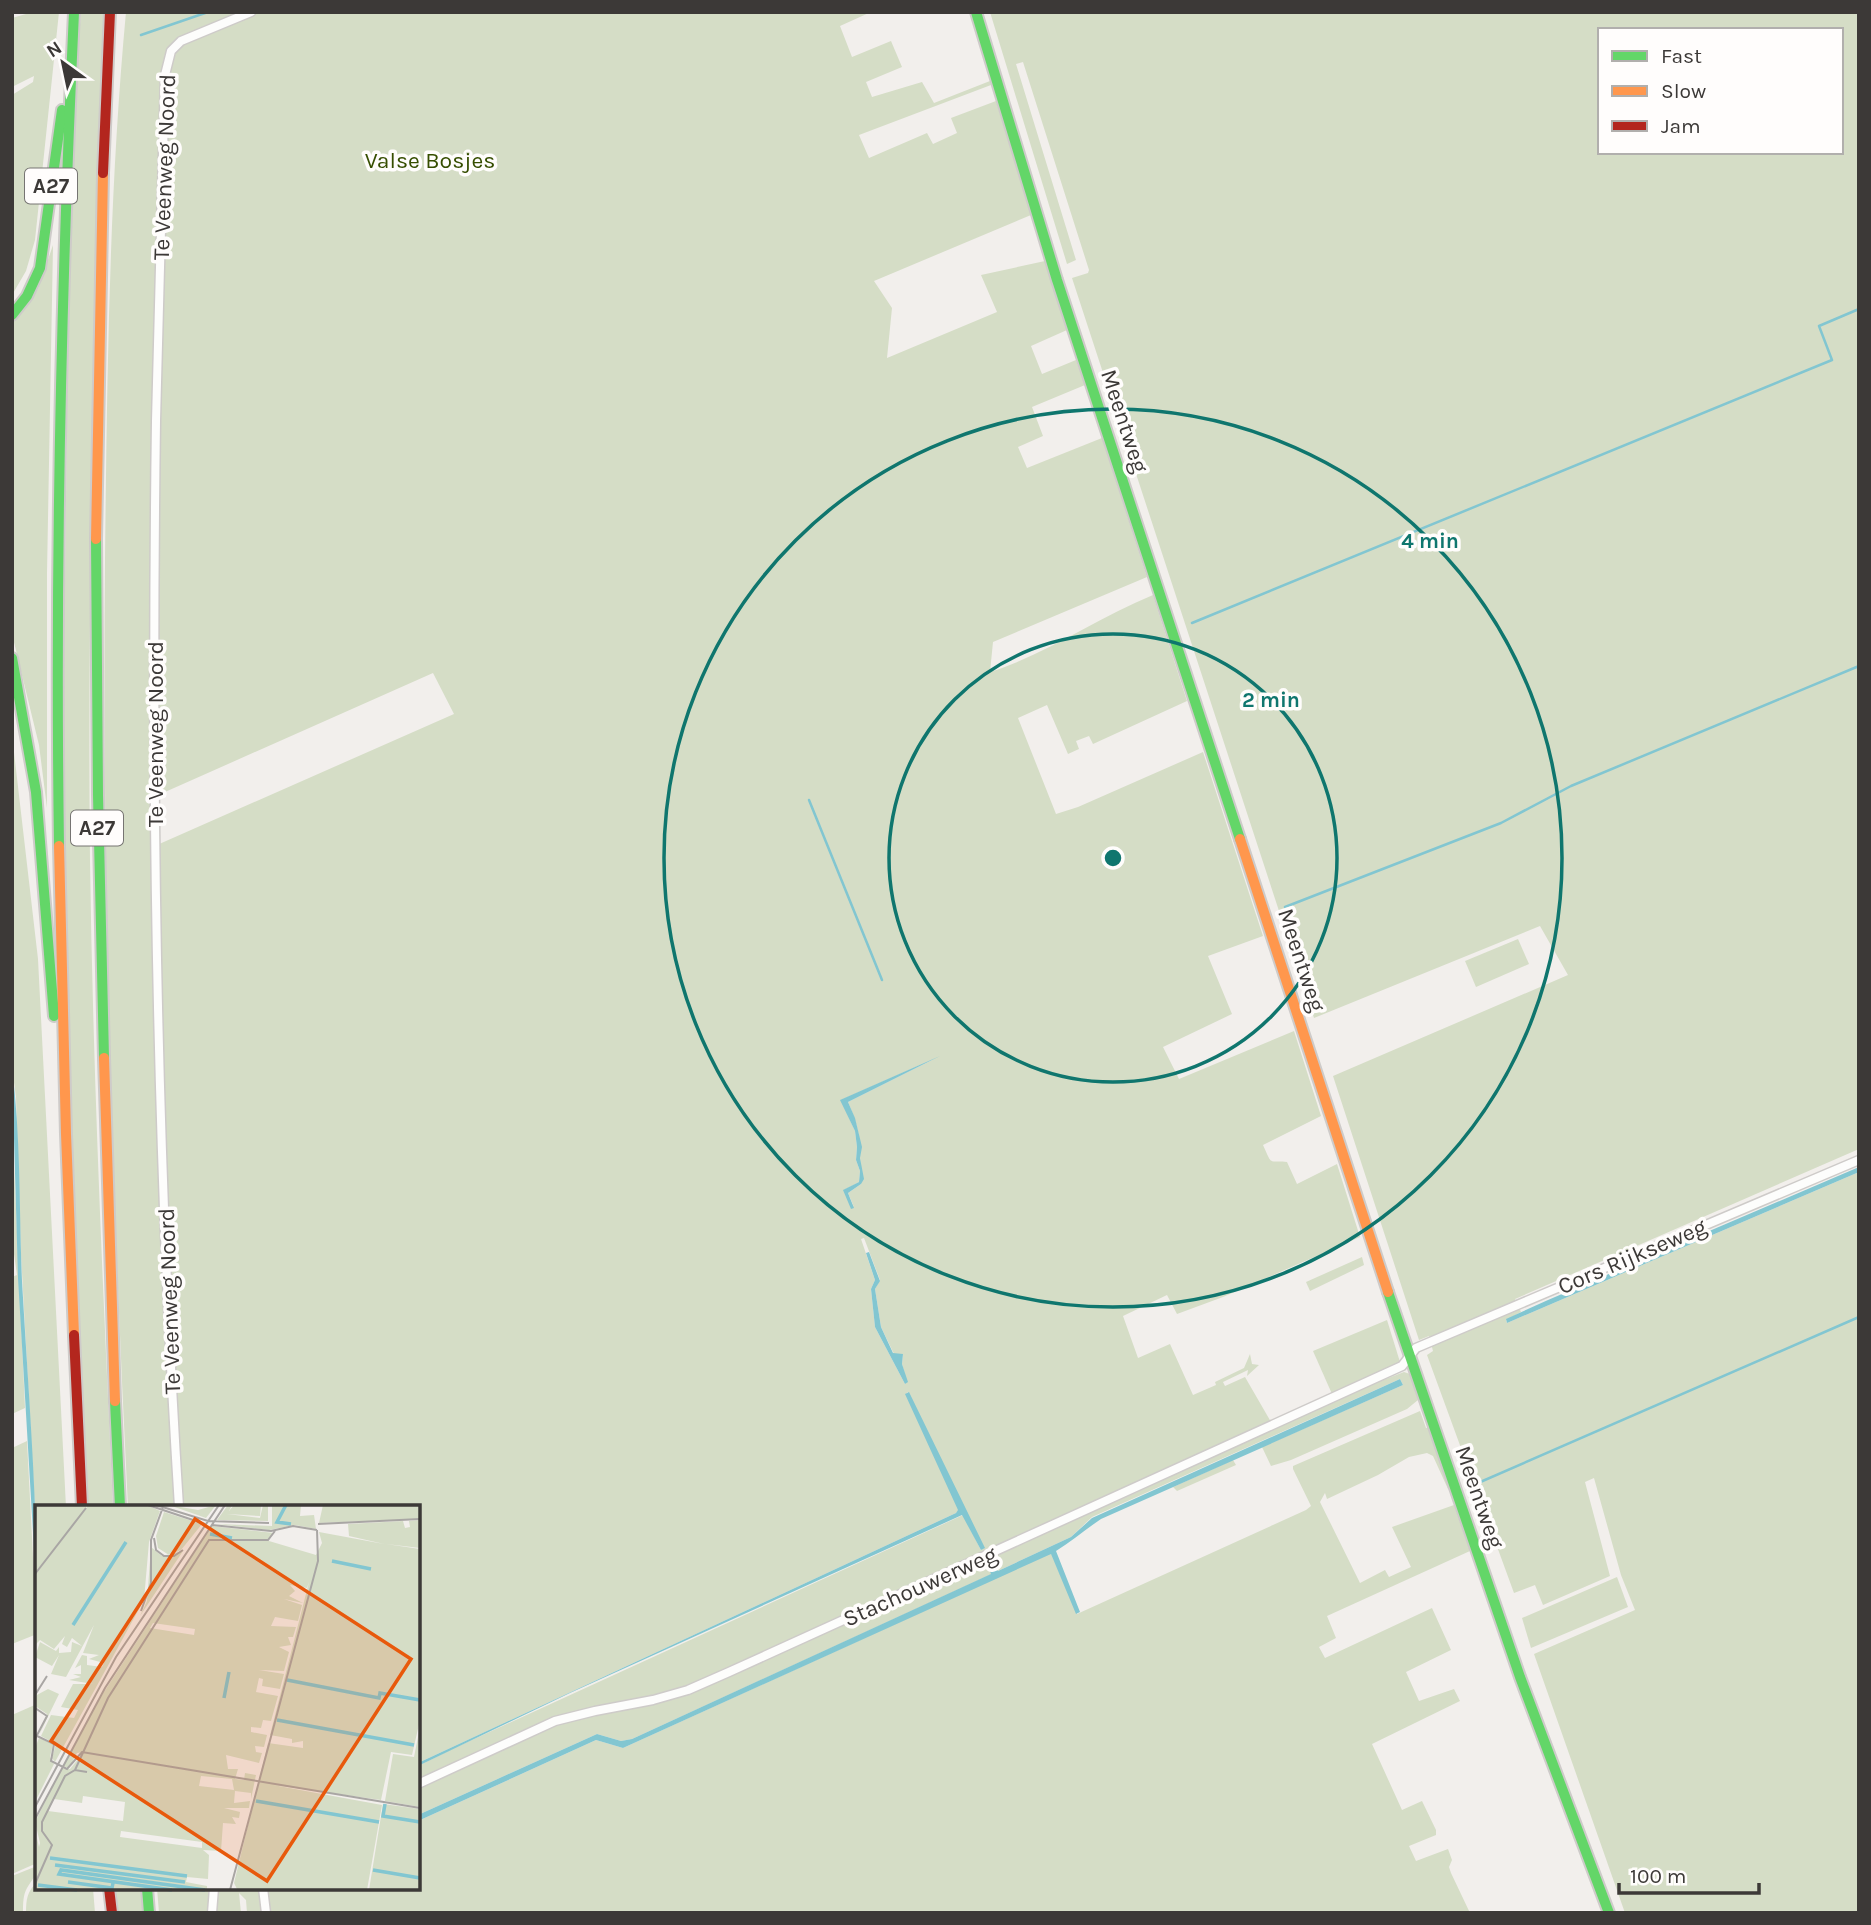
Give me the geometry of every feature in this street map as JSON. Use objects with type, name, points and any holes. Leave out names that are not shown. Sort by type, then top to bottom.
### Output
[{"type":"main road","name":"A27","points":[[74,12],[59,471],[59,804],[66,1157],[82,1505]]},
{"type":"main road","name":"A27","points":[[110,12],[95,472],[96,808],[120,1505]]},
{"type":"main road","name":"Meentweg","points":[[976,12],[1057,280],[1409,1357],[1520,1677],[1609,1913]]},
{"type":"main road","name":"A27","points":[[12,315],[27,296],[40,268],[47,236],[54,160],[72,50]]},
{"type":"main road","name":"A27","points":[[12,658],[36,792],[66,1157]]},
{"type":"main road","points":[[109,1890],[112,1913]]},
{"type":"main road","points":[[147,1890],[149,1913]]},
{"type":"street","name":"Te Veenweg Noord","points":[[179,1505],[166,1253],[154,799],[156,419],[165,75],[171,51],[181,41],[251,12]]},
{"type":"street","name":"Cors Rijkseweg","points":[[1409,1357],[1416,1348],[1859,1160]]},
{"type":"street","name":"Stachouwerweg","points":[[420,1783],[555,1721],[653,1700],[708,1681],[1402,1366],[1409,1357]]},
{"type":"street","points":[[212,1913],[214,1890]]},
{"type":"street","points":[[264,1890],[266,1913]]},
{"type":"green space","points":[[33,12],[59,12],[35,240],[26,271],[12,295],[12,95],[33,82],[34,76],[12,87],[12,18]]},
{"type":"green space","points":[[81,12],[104,12],[95,330],[89,755],[96,1103],[113,1505],[88,1505],[66,944],[64,722],[68,317],[76,73]]},
{"type":"green space","points":[[126,12],[243,12],[176,40],[165,54],[161,72],[152,774],[177,1505],[128,1505],[117,1270],[107,915],[104,678],[108,354],[120,80]]},
{"type":"green space","name":"Valse Bosjes","points":[[257,12],[871,12],[840,26],[852,57],[891,41],[902,67],[866,82],[872,97],[922,82],[934,103],[990,81],[991,85],[859,135],[869,158],[927,133],[933,144],[957,133],[951,118],[996,101],[1031,215],[874,281],[892,308],[887,358],[997,312],[981,275],[1045,261],[1067,330],[1031,346],[1042,374],[1076,360],[1085,385],[1032,407],[1043,436],[1018,447],[1027,468],[1102,438],[1147,577],[993,642],[990,672],[1032,656],[1153,595],[1187,701],[1093,744],[1089,736],[1076,741],[1079,749],[1068,754],[1047,705],[1018,718],[1056,814],[1203,752],[1263,936],[1208,956],[1232,1014],[1163,1047],[1179,1079],[1294,1031],[1321,1116],[1263,1145],[1272,1161],[1287,1162],[1297,1184],[1337,1164],[1360,1237],[1223,1297],[1177,1314],[1167,1295],[1123,1316],[1138,1358],[1170,1344],[1193,1395],[1244,1368],[1250,1354],[1252,1364],[1259,1365],[1247,1376],[1248,1370],[1223,1382],[1225,1386],[1245,1377],[1271,1422],[699,1681],[666,1692],[592,1708],[420,1780],[420,1765],[448,1751],[963,1515],[981,1550],[984,1548],[908,1392],[906,1394],[959,1510],[956,1513],[420,1762],[420,1505],[181,1505],[166,1165],[157,845],[454,714],[433,673],[156,796],[158,426],[169,74],[176,52],[183,43]],"holes":[[[936,1058],[848,1102],[859,1135],[862,1173],[861,1184],[848,1193],[854,1207],[844,1190],[859,1182],[860,1171],[856,1160],[855,1131],[841,1100]],[[864,1238],[880,1280],[875,1289],[881,1327],[894,1354],[903,1354],[902,1364],[907,1382],[905,1384],[875,1327],[871,1289],[875,1280],[861,1239]]]},
{"type":"green space","points":[[990,12],[1859,12],[1859,1149],[1515,1299],[1521,1312],[1506,1320],[1507,1323],[1859,1172],[1859,1913],[1625,1913],[1534,1654],[1635,1610],[1621,1575],[1594,1478],[1585,1482],[1610,1576],[1543,1605],[1535,1585],[1514,1593],[1427,1355],[1433,1351],[1429,1336],[1419,1340],[1333,1076],[1568,975],[1540,926],[1314,1018],[1072,278],[1088,273],[1089,270],[1023,62],[1016,64],[1076,260],[1067,264]]},
{"type":"green space","points":[[53,245],[47,573],[47,808],[39,745],[12,634],[12,323],[38,289]]},
{"type":"green space","points":[[12,735],[38,959],[66,1505],[35,1505],[35,1510],[21,1254],[16,1097],[12,1068]]},
{"type":"green space","points":[[1518,939],[1529,964],[1476,987],[1465,961]]},
{"type":"green space","points":[[12,1122],[25,1408],[12,1414],[12,1277],[17,1275],[12,1240]]},
{"type":"green space","points":[[1362,1257],[1364,1265],[1310,1291],[1306,1282]]},
{"type":"green space","points":[[1387,1320],[1400,1362],[1332,1394],[1313,1351]]},
{"type":"green space","points":[[1404,1372],[1410,1374],[1418,1400],[1407,1409],[1291,1460],[1271,1466],[1262,1447],[1403,1385],[1400,1379],[1092,1517],[1071,1537],[998,1571],[993,1563],[988,1565],[992,1574],[632,1739],[621,1741],[597,1734],[420,1814],[420,1787],[550,1727],[580,1718],[657,1703],[1133,1494],[1360,1389]]},
{"type":"green space","points":[[1420,1411],[1426,1428],[1429,1427],[1451,1490],[1448,1489],[1433,1456],[1427,1453],[1409,1457],[1327,1499],[1325,1493],[1320,1502],[1360,1583],[1385,1570],[1389,1577],[1411,1567],[1392,1527],[1454,1505],[1470,1551],[1327,1616],[1336,1638],[1319,1647],[1325,1658],[1432,1608],[1451,1650],[1406,1672],[1419,1701],[1454,1689],[1460,1701],[1372,1744],[1402,1810],[1422,1801],[1436,1830],[1436,1835],[1409,1846],[1416,1861],[1448,1849],[1452,1860],[1449,1867],[1451,1873],[1470,1913],[268,1913],[266,1890],[420,1890],[420,1820],[596,1740],[623,1748],[1051,1553],[1077,1614],[1306,1510],[1311,1506],[1293,1466]]},
{"type":"green space","points":[[27,1441],[35,1635],[12,1644],[12,1448]]},
{"type":"green space","points":[[1233,1460],[1236,1465],[1177,1491],[1173,1487]]},
{"type":"green space","points":[[1617,1577],[1628,1607],[1531,1648],[1522,1618]]},
{"type":"green space","points":[[35,1705],[35,1864],[12,1874],[12,1715]]},
{"type":"green space","points":[[35,1867],[35,1875],[25,1894],[23,1913],[12,1913],[12,1876]]},
{"type":"green space","points":[[35,1884],[35,1890],[93,1890],[95,1913],[26,1913],[31,1889]]},
{"type":"green space","points":[[115,1890],[142,1890],[144,1913],[117,1913]]},
{"type":"green space","points":[[157,1890],[209,1890],[208,1913],[159,1913]]},
{"type":"green space","points":[[219,1890],[261,1890],[263,1913],[247,1913],[246,1900],[239,1893],[241,1913],[217,1913],[216,1899]]},
{"type":"water","points":[[940,1056],[848,1102],[862,1147],[860,1158],[864,1179],[848,1193],[854,1208],[851,1209],[843,1190],[859,1182],[860,1171],[856,1160],[855,1131],[840,1100]]},
{"type":"water","points":[[12,1068],[34,1480],[35,1566],[18,1278]]},
{"type":"water","points":[[1859,1167],[1859,1172],[1507,1323],[1506,1319],[1548,1300]]},
{"type":"water","points":[[869,1252],[880,1281],[875,1289],[881,1327],[893,1353],[903,1354],[902,1364],[908,1382],[905,1384],[875,1327],[871,1289],[875,1280],[866,1253]]},
{"type":"water","points":[[1400,1379],[1403,1385],[1101,1519],[1056,1551],[1080,1612],[1076,1614],[1051,1554],[623,1748],[596,1740],[420,1820],[420,1814],[597,1734],[621,1741],[632,1739],[991,1574],[988,1565],[993,1563],[998,1571],[1071,1537],[1092,1518]]},
{"type":"water","points":[[909,1392],[985,1548],[981,1550],[962,1515],[570,1693],[420,1765],[420,1762],[956,1513],[958,1510],[905,1394]]},
{"type":"waterway","points":[[141,35],[208,12]]},
{"type":"waterway","points":[[1192,623],[1832,360],[1819,326],[1859,309]]},
{"type":"waterway","points":[[1285,907],[1501,823],[1571,786],[1859,666]]},
{"type":"waterway","points":[[809,800],[882,980]]},
{"type":"waterway","points":[[1478,1483],[1859,1317]]},
{"type":"traffic: fast","points":[[59,846],[60,429],[74,12]]},
{"type":"traffic: fast","points":[[976,12],[1057,280],[1240,839]]},
{"type":"traffic: fast","points":[[12,315],[27,296],[40,268],[62,110]]},
{"type":"traffic: fast","points":[[96,539],[104,1058]]},
{"type":"traffic: fast","points":[[12,658],[36,792],[54,1016]]},
{"type":"traffic: fast","points":[[1388,1292],[1520,1677],[1609,1913]]},
{"type":"traffic: fast","points":[[115,1401],[120,1505]]},
{"type":"traffic: fast","points":[[147,1890],[149,1913]]},
{"type":"traffic: slow","points":[[96,539],[103,173]]},
{"type":"traffic: slow","points":[[1240,839],[1388,1292]]},
{"type":"traffic: slow","points":[[59,846],[74,1335]]},
{"type":"traffic: slow","points":[[104,1058],[115,1401]]},
{"type":"traffic: jam","points":[[103,173],[110,12]]},
{"type":"traffic: jam","points":[[74,1335],[82,1505]]},
{"type":"traffic: jam","points":[[109,1890],[112,1913]]}]
